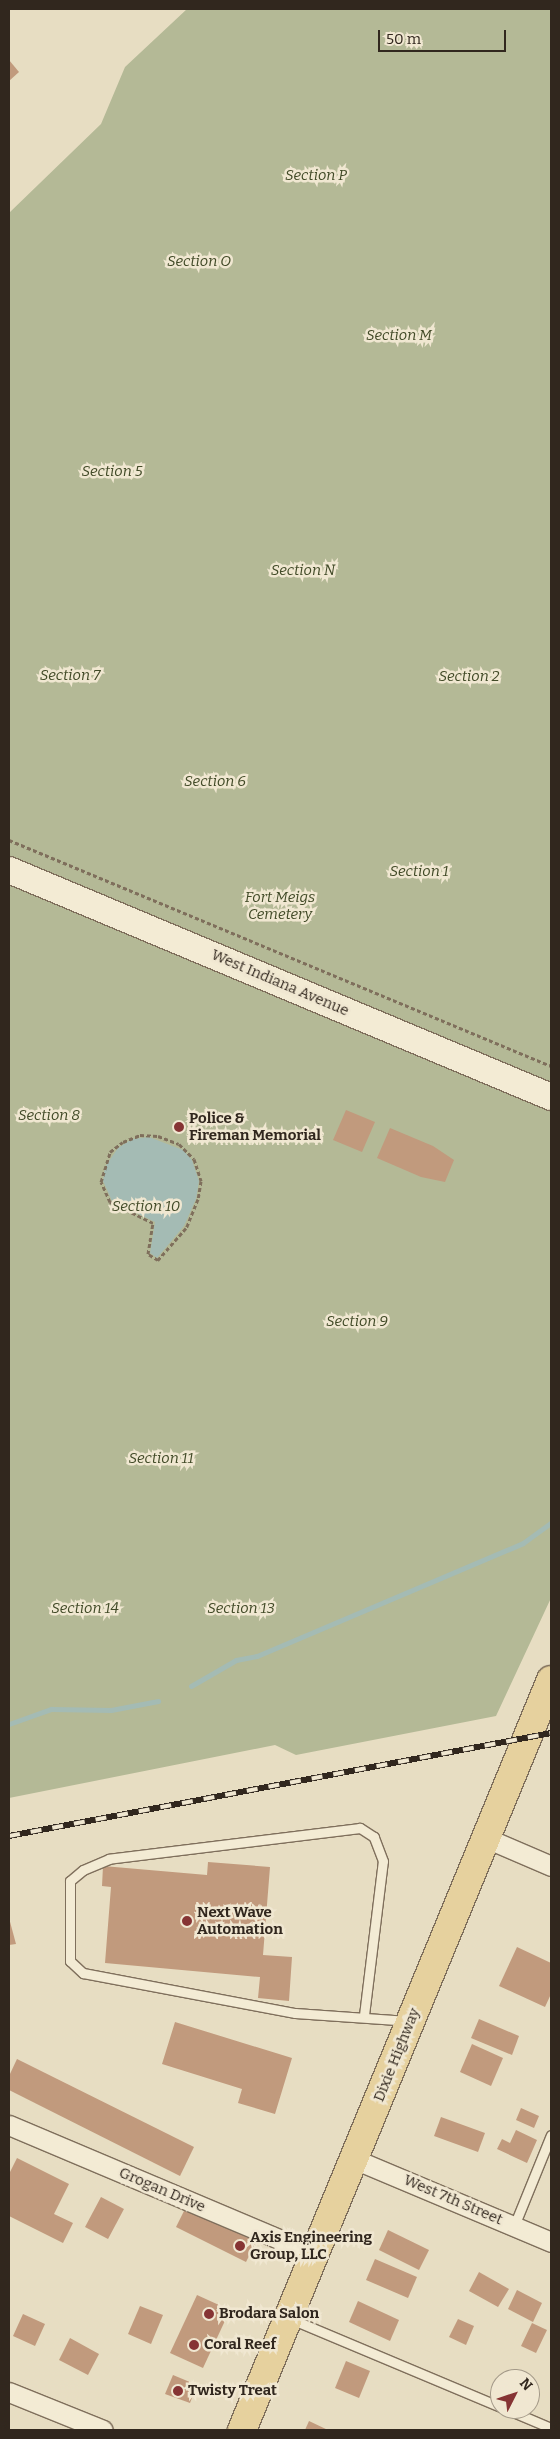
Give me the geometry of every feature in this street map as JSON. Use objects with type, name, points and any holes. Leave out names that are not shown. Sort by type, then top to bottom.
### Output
[{"type":"main road","name":"West Indiana Avenue","points":[[9,870],[551,1097]]},
{"type":"main road","name":"Dixie Highway","points":[[242,2430],[551,1680]]},
{"type":"street","points":[[486,1838],[551,1866]]},
{"type":"street","name":"Grogan Drive","points":[[9,2126],[314,2254]]},
{"type":"street","name":"West 7th Street","points":[[354,2159],[551,2242]]},
{"type":"street","points":[[9,2392],[103,2430]]},
{"type":"lane","points":[[364,2015],[383,1861],[374,1837],[360,1828],[109,1859],[83,1870],[70,1881],[70,1961],[83,1973],[295,2013],[364,2015],[411,2021]]},
{"type":"lane","points":[[514,2226],[551,2135]]},
{"type":"lane","points":[[288,2318],[490,2403]]},
{"type":"lane","points":[[530,2419],[551,2428]]},
{"type":"path","points":[[9,840],[551,1066]]},
{"type":"path","points":[[140,1135],[173,1141],[194,1159],[202,1181],[198,1199],[186,1228],[162,1258],[154,1260],[148,1254],[154,1226],[151,1221],[110,1202],[103,1189],[101,1174],[110,1152],[140,1135]]},
{"type":"green space","name":"Fort Meigs Cemetery","points":[[187,9],[551,9],[551,1598],[496,1716],[296,1755],[275,1745],[9,1798],[9,213],[101,124],[125,67]]},
{"type":"water","points":[[149,1137],[183,1150],[192,1160],[199,1181],[196,1199],[184,1226],[157,1258],[150,1253],[155,1222],[112,1201],[103,1181],[105,1167],[118,1148],[132,1139]]},
{"type":"building","points":[[9,60],[19,72],[9,81]]},
{"type":"building","points":[[346,1110],[375,1122],[362,1152],[333,1140]]},
{"type":"building","points":[[390,1128],[433,1146],[454,1160],[445,1182],[421,1177],[377,1158]]},
{"type":"building","name":"Next Wave Automation","points":[[208,1862],[270,1867],[263,1955],[292,1957],[289,2001],[258,1998],[260,1977],[105,1963],[111,1887],[102,1886],[103,1866],[207,1875]]},
{"type":"building","points":[[9,1918],[16,1944],[9,1945]]},
{"type":"building","points":[[517,1947],[551,1963],[551,1994],[545,2007],[499,1986]]},
{"type":"building","points":[[479,2019],[519,2036],[512,2055],[471,2038]]},
{"type":"building","points":[[175,2022],[292,2058],[275,2114],[238,2103],[242,2089],[162,2064]]},
{"type":"building","points":[[472,2044],[503,2058],[491,2086],[460,2072]]},
{"type":"building","points":[[17,2059],[194,2147],[180,2176],[9,2090],[9,2076]]},
{"type":"building","points":[[521,2108],[539,2116],[534,2128],[516,2120]]},
{"type":"building","points":[[441,2117],[485,2133],[478,2152],[434,2136]]},
{"type":"building","points":[[516,2130],[537,2140],[527,2163],[497,2149],[502,2139],[510,2143]]},
{"type":"building","points":[[17,2158],[69,2184],[54,2214],[73,2223],[63,2243],[9,2216],[9,2174]]},
{"type":"building","points":[[101,2197],[124,2209],[108,2239],[85,2227]]},
{"type":"building","points":[[186,2207],[256,2242],[246,2262],[176,2227]]},
{"type":"building","points":[[388,2230],[429,2250],[419,2270],[379,2250]]},
{"type":"building","points":[[375,2259],[417,2277],[408,2298],[366,2280]]},
{"type":"building","points":[[479,2272],[509,2289],[498,2307],[469,2291]]},
{"type":"building","points":[[517,2290],[542,2303],[533,2322],[508,2309]]},
{"type":"building","points":[[197,2295],[230,2310],[203,2368],[170,2353]]},
{"type":"building","points":[[358,2301],[399,2320],[390,2341],[349,2322]]},
{"type":"building","points":[[140,2306],[163,2315],[151,2344],[128,2334]]},
{"type":"building","points":[[23,2314],[45,2324],[35,2346],[13,2336]]},
{"type":"building","points":[[458,2319],[474,2326],[466,2345],[449,2337]]},
{"type":"building","points":[[532,2323],[547,2330],[536,2353],[521,2346]]},
{"type":"building","points":[[70,2338],[99,2354],[88,2375],[59,2360]]},
{"type":"building","points":[[346,2361],[370,2371],[359,2398],[335,2388]]},
{"type":"building","points":[[173,2375],[197,2385],[190,2403],[165,2394]]},
{"type":"building","points":[[309,2421],[328,2430],[305,2430]]},
{"type":"waterway","points":[[191,1686],[236,1660],[257,1656],[523,1543],[551,1523]]},
{"type":"waterway","points":[[9,1724],[51,1709],[111,1710],[158,1701]]},
{"type":"railway","points":[[9,1836],[551,1733]]},
{"type":"place","name":"Police & Fireman Memorial","points":[[179,1127]]},
{"type":"place","name":"Next Wave Automation","points":[[187,1921]]},
{"type":"place","name":"Axis Engineering Group, LLC","points":[[240,2246]]},
{"type":"place","name":"Brodara Salon","points":[[209,2314]]},
{"type":"place","name":"Coral Reef","points":[[194,2345]]},
{"type":"place","name":"Twisty Treat","points":[[178,2391]]},
{"type":"park label","name":"Section P","points":[[316,176]]},
{"type":"park label","name":"Section O","points":[[199,262]]},
{"type":"park label","name":"Section M","points":[[399,336]]},
{"type":"park label","name":"Section 5","points":[[112,472]]},
{"type":"park label","name":"Section N","points":[[303,571]]},
{"type":"park label","name":"Section 7","points":[[70,676]]},
{"type":"park label","name":"Section 2","points":[[469,677]]},
{"type":"park label","name":"Section 6","points":[[215,782]]},
{"type":"park label","name":"Section 1","points":[[419,872]]},
{"type":"park label","name":"Section 8","points":[[49,1116]]},
{"type":"park label","name":"Section 10","points":[[146,1207]]},
{"type":"park label","name":"Section 9","points":[[357,1322]]},
{"type":"park label","name":"Section 11","points":[[161,1459]]},
{"type":"park label","name":"Section 14","points":[[85,1609]]},
{"type":"park label","name":"Section 13","points":[[241,1609]]}]
